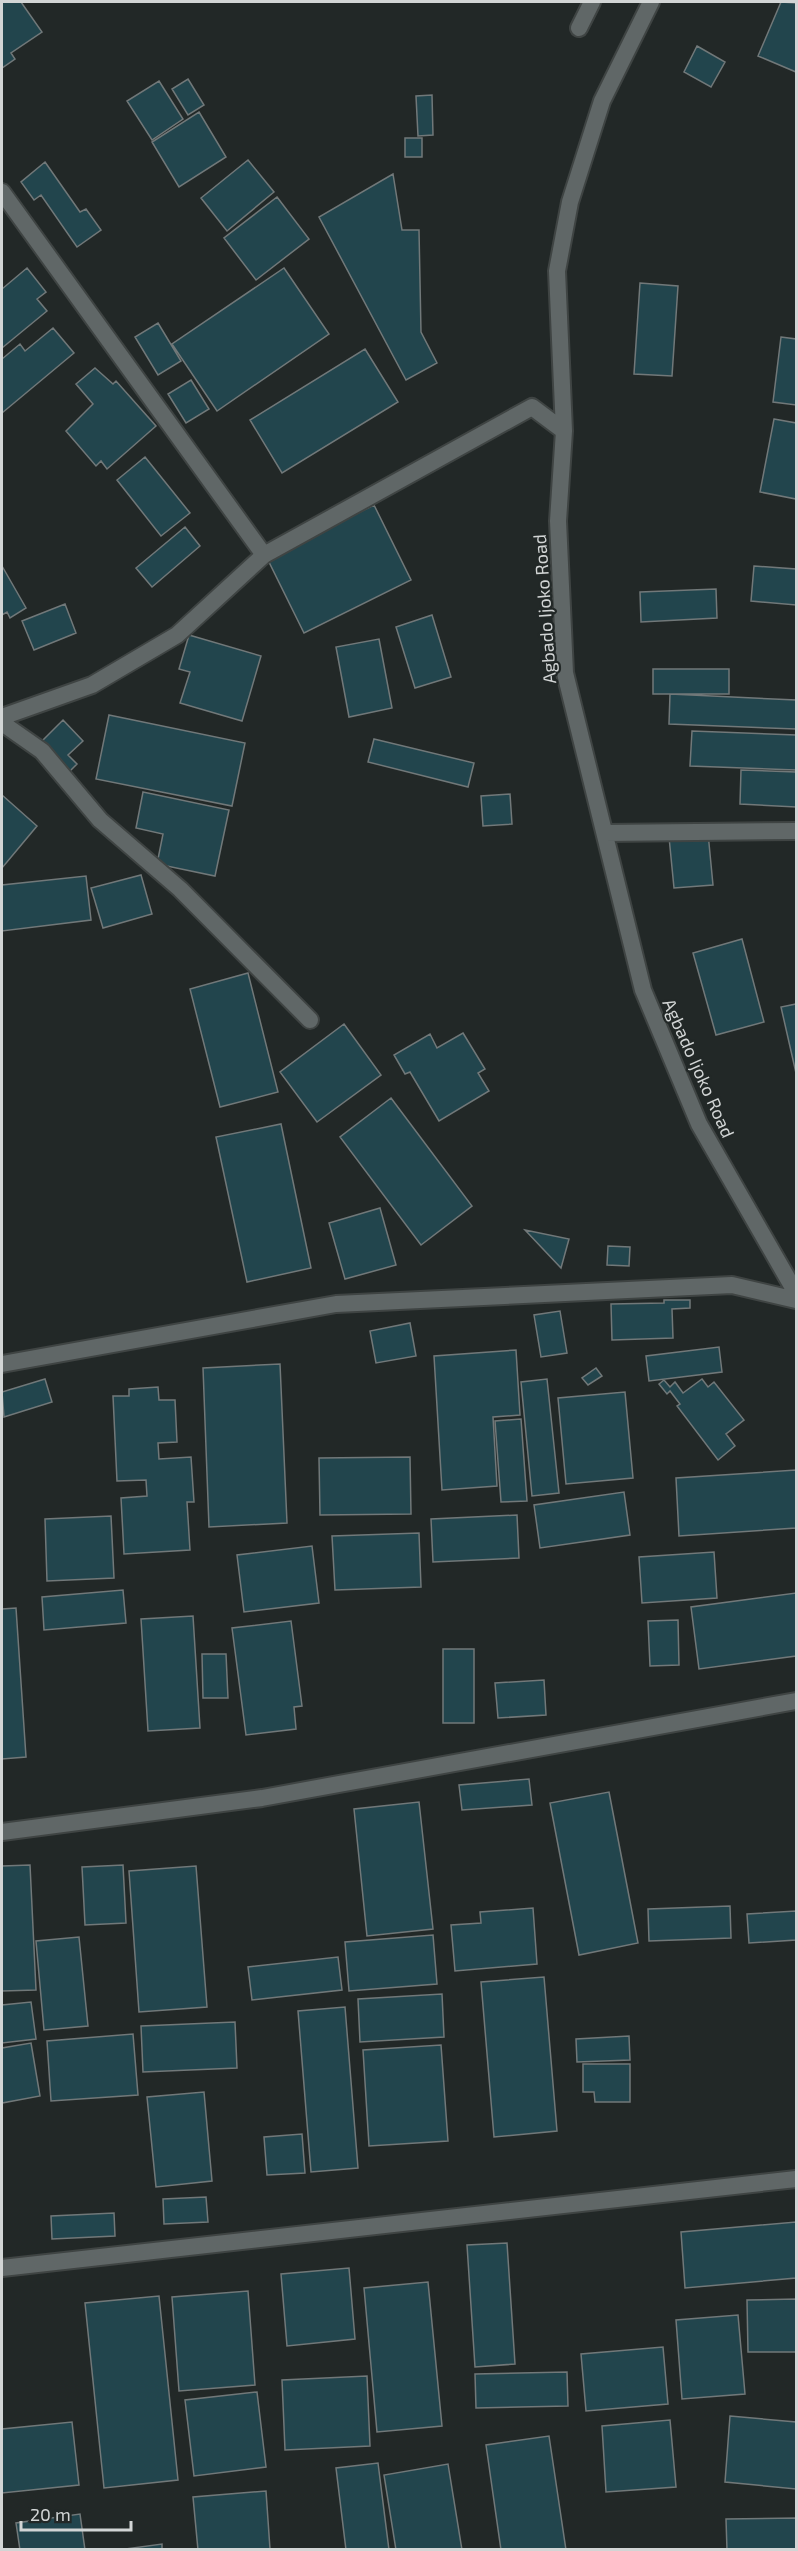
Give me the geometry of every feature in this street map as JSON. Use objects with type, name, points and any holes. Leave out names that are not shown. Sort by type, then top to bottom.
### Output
[{"type":"street","points":[[579,28],[592,2]]},
{"type":"street","name":"Agbado Ijoko Road","points":[[651,2],[602,101],[570,202],[557,272],[564,431],[558,520],[565,673],[643,990],[699,1124],[796,1293]]},
{"type":"street","points":[[2,192],[264,555]]},
{"type":"street","points":[[2,717],[92,685],[177,634],[264,555],[532,407],[564,431]]},
{"type":"street","points":[[2,723],[42,751],[100,820],[180,889],[310,1020]]},
{"type":"street","points":[[605,833],[796,831]]},
{"type":"street","points":[[2,1364],[336,1304],[732,1285],[796,1300]]},
{"type":"street","points":[[2,1832],[262,1798],[796,1701]]},
{"type":"street","points":[[2,2268],[796,2179]]},
{"type":"building","points":[[2,2],[21,2],[42,32],[11,53],[15,59],[2,68]]},
{"type":"building","points":[[781,2],[796,3],[796,72],[758,56]]},
{"type":"building","points":[[697,46],[725,62],[711,87],[684,72]]},
{"type":"building","points":[[188,79],[204,105],[188,115],[172,89]]},
{"type":"building","points":[[159,81],[183,119],[152,140],[127,101]]},
{"type":"building","points":[[432,95],[433,135],[418,136],[416,96]]},
{"type":"building","points":[[199,112],[226,157],[179,187],[152,142]]},
{"type":"building","points":[[405,138],[422,138],[422,157],[405,157]]},
{"type":"building","points":[[248,160],[274,192],[227,231],[201,198]]},
{"type":"building","points":[[45,162],[80,212],[86,209],[101,230],[77,247],[41,195],[34,200],[21,182]]},
{"type":"building","points":[[393,174],[402,230],[419,230],[421,332],[437,363],[406,380],[319,217]]},
{"type":"building","points":[[277,197],[309,239],[256,280],[224,238]]},
{"type":"building","points":[[27,268],[46,292],[37,299],[47,311],[2,348],[2,289]]},
{"type":"building","points":[[284,268],[329,334],[217,411],[172,344]]},
{"type":"building","points":[[640,283],[678,286],[672,376],[634,374]]},
{"type":"building","points":[[158,323],[181,361],[158,375],[135,337]]},
{"type":"building","points":[[53,328],[74,353],[2,413],[2,359],[20,344],[25,351]]},
{"type":"building","points":[[781,337],[796,339],[796,405],[773,402]]},
{"type":"building","points":[[365,349],[398,402],[282,473],[250,420]]},
{"type":"building","points":[[95,368],[113,384],[116,381],[156,426],[107,469],[101,461],[96,466],[66,431],[93,404],[76,384]]},
{"type":"building","points":[[191,380],[209,409],[186,423],[168,394]]},
{"type":"building","points":[[774,419],[796,423],[796,499],[760,492]]},
{"type":"building","points":[[145,457],[190,513],[161,536],[117,480]]},
{"type":"building","points":[[374,505],[411,580],[304,633],[267,558]]},
{"type":"building","points":[[185,527],[200,546],[152,587],[136,568]]},
{"type":"building","points":[[2,566],[26,608],[10,618],[7,612],[2,615]]},
{"type":"building","points":[[754,566],[796,569],[796,605],[751,601]]},
{"type":"building","points":[[716,589],[717,618],[641,622],[640,592]]},
{"type":"building","points":[[65,604],[76,633],[34,650],[22,621]]},
{"type":"building","points":[[432,615],[451,677],[415,688],[396,627]]},
{"type":"building","points":[[189,635],[261,656],[242,721],[180,703],[190,672],[179,669]]},
{"type":"building","points":[[379,639],[392,708],[349,717],[336,647]]},
{"type":"building","points":[[653,669],[729,669],[729,694],[653,694]]},
{"type":"building","points":[[670,694],[796,700],[796,729],[669,724]]},
{"type":"building","points":[[109,715],[245,743],[232,806],[96,779]]},
{"type":"building","points":[[63,720],[83,741],[68,755],[77,764],[68,773],[40,743]]},
{"type":"building","points":[[692,731],[796,735],[796,770],[690,766]]},
{"type":"building","points":[[374,739],[474,763],[468,787],[368,762]]},
{"type":"building","points":[[741,770],[796,772],[796,807],[740,804]]},
{"type":"building","points":[[143,792],[229,810],[215,876],[157,864],[163,834],[136,828]]},
{"type":"building","points":[[510,794],[512,824],[483,826],[481,796]]},
{"type":"building","points":[[2,795],[37,826],[2,868]]},
{"type":"building","points":[[708,833],[713,885],[674,888],[669,837]]},
{"type":"building","points":[[141,875],[152,914],[103,928],[91,888]]},
{"type":"building","points":[[86,876],[91,920],[2,931],[2,885]]},
{"type":"building","points":[[742,939],[764,1022],[716,1035],[693,953]]},
{"type":"building","points":[[248,973],[278,1092],[220,1107],[190,989]]},
{"type":"building","points":[[796,1004],[796,1073],[781,1007]]},
{"type":"building","points":[[344,1024],[381,1075],[317,1122],[280,1072]]},
{"type":"building","points":[[463,1033],[485,1069],[478,1073],[489,1091],[439,1121],[410,1072],[405,1074],[394,1055],[430,1034],[437,1048]]},
{"type":"building","points":[[391,1098],[472,1206],[421,1245],[340,1137]]},
{"type":"building","points":[[281,1124],[311,1268],[247,1282],[216,1137]]},
{"type":"building","points":[[380,1208],[396,1265],[345,1279],[329,1223]]},
{"type":"building","points":[[525,1230],[569,1239],[561,1268]]},
{"type":"building","points":[[608,1246],[630,1247],[629,1266],[607,1265]]},
{"type":"building","points":[[664,1300],[690,1300],[690,1308],[672,1309],[673,1338],[612,1340],[611,1304],[664,1303]]},
{"type":"building","points":[[560,1311],[567,1353],[541,1357],[534,1315]]},
{"type":"building","points":[[410,1323],[416,1356],[376,1363],[370,1331]]},
{"type":"building","points":[[719,1347],[722,1372],[649,1381],[646,1356]]},
{"type":"building","points":[[516,1350],[520,1415],[493,1417],[497,1486],[442,1490],[434,1356]]},
{"type":"building","points":[[280,1364],[287,1523],[209,1527],[203,1368]]},
{"type":"building","points":[[596,1368],[602,1376],[588,1385],[582,1378]]},
{"type":"building","points":[[45,1379],[52,1402],[4,1417],[2,1392]]},
{"type":"building","points":[[547,1379],[559,1493],[532,1496],[521,1382]]},
{"type":"building","points":[[702,1379],[708,1387],[714,1382],[744,1420],[726,1434],[735,1446],[718,1460],[677,1406],[680,1404],[670,1391],[667,1394],[659,1384],[664,1380],[670,1387],[675,1382],[683,1393]]},
{"type":"building","points":[[158,1387],[159,1400],[175,1400],[177,1442],[158,1443],[159,1459],[191,1457],[194,1502],[187,1502],[190,1550],[124,1554],[121,1498],[147,1496],[146,1480],[117,1481],[113,1396],[129,1396],[129,1389]]},
{"type":"building","points":[[625,1392],[633,1478],[566,1484],[558,1398]]},
{"type":"building","points":[[521,1419],[527,1501],[501,1502],[495,1421]]},
{"type":"building","points":[[410,1457],[411,1514],[320,1515],[319,1458]]},
{"type":"building","points":[[796,1470],[796,1528],[679,1536],[676,1478]]},
{"type":"building","points":[[624,1492],[630,1535],[540,1548],[534,1505]]},
{"type":"building","points":[[517,1515],[519,1558],[433,1562],[431,1519]]},
{"type":"building","points":[[111,1516],[114,1578],[47,1581],[45,1519]]},
{"type":"building","points":[[419,1533],[421,1587],[335,1590],[332,1536]]},
{"type":"building","points":[[312,1546],[319,1603],[244,1612],[237,1555]]},
{"type":"building","points":[[714,1552],[717,1598],[642,1603],[639,1557]]},
{"type":"building","points":[[123,1590],[126,1623],[44,1630],[42,1597]]},
{"type":"building","points":[[796,1593],[796,1656],[699,1669],[691,1607]]},
{"type":"building","points":[[16,1608],[26,1757],[2,1759],[2,1609]]},
{"type":"building","points":[[193,1616],[200,1728],[148,1731],[141,1619]]},
{"type":"building","points":[[678,1620],[679,1665],[650,1666],[648,1621]]},
{"type":"building","points":[[291,1621],[302,1706],[294,1707],[296,1729],[246,1735],[232,1628]]},
{"type":"building","points":[[443,1649],[474,1649],[474,1723],[443,1723]]},
{"type":"building","points":[[202,1654],[226,1654],[228,1698],[203,1698]]},
{"type":"building","points":[[544,1680],[546,1715],[498,1718],[495,1683]]},
{"type":"building","points":[[529,1779],[532,1805],[462,1810],[459,1785]]},
{"type":"building","points":[[609,1792],[638,1943],[579,1955],[550,1803]]},
{"type":"building","points":[[419,1802],[433,1929],[367,1936],[354,1809]]},
{"type":"building","points":[[30,1865],[36,1990],[2,1991],[2,1866]]},
{"type":"building","points":[[123,1865],[126,1923],[85,1925],[82,1867]]},
{"type":"building","points":[[196,1866],[207,2007],[139,2012],[129,1871]]},
{"type":"building","points":[[730,1906],[731,1938],[649,1941],[648,1909]]},
{"type":"building","points":[[533,1908],[537,1964],[455,1971],[451,1925],[481,1923],[480,1912]]},
{"type":"building","points":[[796,1911],[796,1940],[749,1943],[747,1914]]},
{"type":"building","points":[[433,1935],[437,1984],[349,1991],[345,1942]]},
{"type":"building","points":[[79,1937],[88,2026],[44,2030],[36,1941]]},
{"type":"building","points":[[338,1957],[342,1990],[252,2000],[248,1967]]},
{"type":"building","points":[[544,1977],[557,2131],[494,2137],[481,1982]]},
{"type":"building","points":[[442,1994],[444,2037],[360,2042],[358,1999]]},
{"type":"building","points":[[31,2002],[36,2039],[2,2043],[2,2005]]},
{"type":"building","points":[[345,2007],[358,2168],[311,2172],[298,2011]]},
{"type":"building","points":[[235,2022],[237,2068],[143,2072],[141,2026]]},
{"type":"building","points":[[133,2034],[138,2095],[51,2101],[47,2041]]},
{"type":"building","points":[[629,2036],[630,2060],[577,2062],[576,2039]]},
{"type":"building","points":[[31,2043],[40,2096],[2,2103],[2,2048]]},
{"type":"building","points":[[441,2045],[448,2141],[369,2146],[363,2050]]},
{"type":"building","points":[[583,2064],[630,2064],[630,2102],[595,2102],[594,2092],[583,2092]]},
{"type":"building","points":[[204,2092],[212,2181],[156,2187],[147,2097]]},
{"type":"building","points":[[302,2134],[305,2173],[267,2175],[264,2137]]},
{"type":"building","points":[[206,2197],[208,2222],[164,2224],[163,2199]]},
{"type":"building","points":[[114,2213],[115,2236],[52,2239],[51,2216]]},
{"type":"building","points":[[796,2222],[796,2278],[685,2288],[681,2232]]},
{"type":"building","points":[[507,2243],[515,2364],[475,2367],[467,2245]]},
{"type":"building","points":[[349,2268],[355,2339],[287,2346],[281,2274]]},
{"type":"building","points":[[428,2282],[442,2426],[377,2432],[364,2288]]},
{"type":"building","points":[[248,2291],[255,2385],[179,2391],[172,2297]]},
{"type":"building","points":[[159,2296],[178,2480],[104,2488],[85,2303]]},
{"type":"building","points":[[796,2299],[796,2352],[748,2352],[747,2300]]},
{"type":"building","points":[[738,2315],[745,2394],[682,2399],[676,2320]]},
{"type":"building","points":[[663,2347],[668,2404],[586,2411],[581,2354]]},
{"type":"building","points":[[567,2372],[568,2406],[476,2408],[475,2374]]},
{"type":"building","points":[[367,2376],[370,2446],[285,2450],[282,2380]]},
{"type":"building","points":[[257,2392],[266,2467],[194,2476],[185,2400]]},
{"type":"building","points":[[730,2416],[796,2422],[796,2489],[725,2482]]},
{"type":"building","points":[[670,2420],[676,2487],[606,2492],[602,2426]]},
{"type":"building","points":[[72,2422],[79,2485],[2,2493],[2,2429]]},
{"type":"building","points":[[549,2436],[566,2550],[501,2550],[486,2445]]},
{"type":"building","points":[[378,2463],[389,2550],[346,2550],[336,2468]]},
{"type":"building","points":[[448,2464],[462,2550],[396,2550],[384,2475]]},
{"type":"building","points":[[266,2491],[270,2549],[198,2550],[193,2497]]},
{"type":"building","points":[[80,2514],[85,2550],[20,2550],[16,2523]]},
{"type":"building","points":[[796,2518],[796,2550],[727,2550],[726,2519]]},
{"type":"building","points":[[162,2544],[162,2550],[118,2550]]}]
